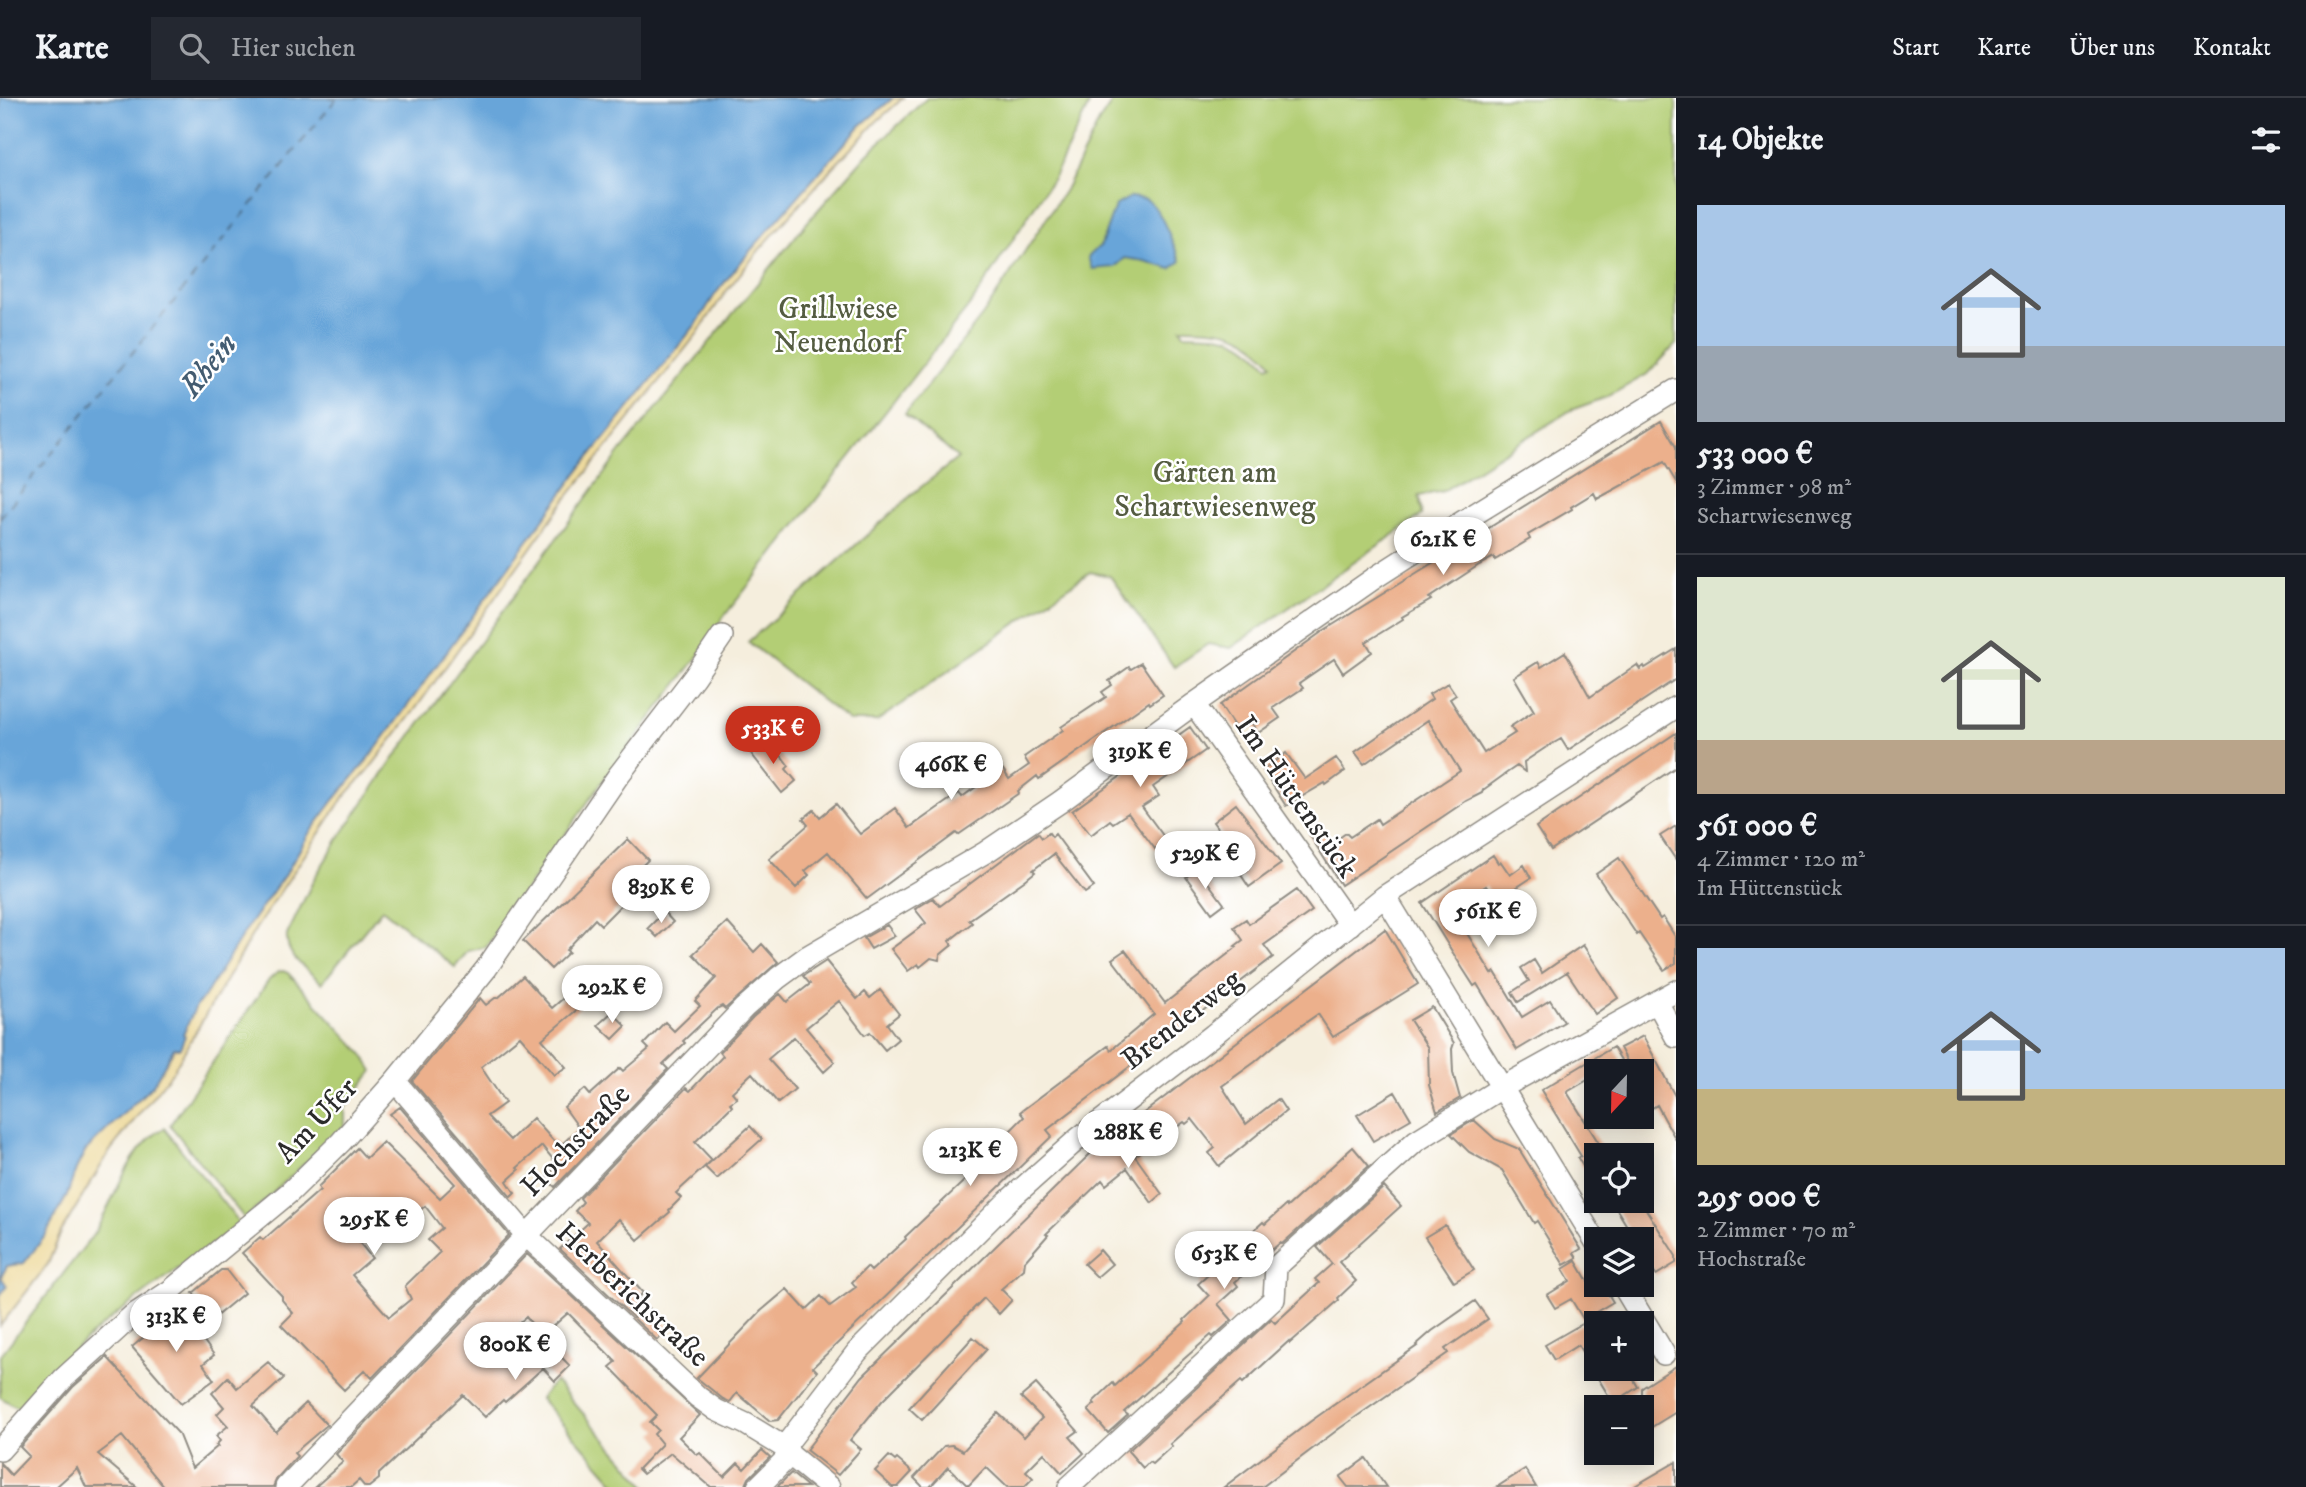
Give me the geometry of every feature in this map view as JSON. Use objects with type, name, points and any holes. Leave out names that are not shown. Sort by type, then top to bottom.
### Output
[{"type":"street","name":"Hochstraße","points":[[286,1487],[744,1008],[778,978],[808,956],[986,852],[1422,547],[1676,390]]},
{"type":"street","name":"Am Ufer","points":[[0,1450],[64,1378],[132,1315],[170,1291],[290,1192],[341,1142],[395,1081],[486,969],[618,776],[722,636]]},
{"type":"street","name":"Im Hüttenstück","points":[[1194,704],[1350,925]]},
{"type":"street","name":"Brenderweg","points":[[758,1487],[789,1452],[788,1442],[858,1352],[1008,1200],[1079,1138],[1213,1035],[1385,896],[1676,707]]},
{"type":"street","name":"Im Hüttenstück","points":[[1385,896],[1587,1227]]},
{"type":"street","points":[[1069,1487],[1274,1299],[1276,1267],[1416,1140],[1501,1087],[1676,991]]},
{"type":"street","points":[[1657,1002],[1676,1037]]},
{"type":"street","name":"Herberichstraße","points":[[395,1081],[527,1236],[698,1397],[789,1452],[829,1487]]},
{"type":"street","points":[[1630,1297],[1664,1354]]},
{"type":"green space","name":"Grillwiese Neuendorf","points":[[927,98],[1092,98],[1055,175],[973,301],[722,619],[699,655],[602,782],[486,947],[468,951],[455,967],[382,909],[322,983],[293,956],[287,943],[287,935],[315,877],[343,832],[621,451],[805,225],[867,154]]},
{"type":"green space","name":"Gärten am Schartwiesenweg","points":[[1115,98],[1676,98],[1676,344],[1649,373],[1607,397],[1571,410],[1443,491],[1419,496],[1422,515],[1231,648],[1208,644],[1174,667],[1110,576],[1090,572],[877,721],[849,721],[748,642],[916,491],[958,458],[905,414],[983,315],[1065,190],[1100,120]],"holes":[[[1181,328],[1232,333],[1252,343],[1272,364],[1268,366],[1248,347],[1230,338],[1184,334]]]},
{"type":"green space","points":[[283,971],[288,973],[362,1053],[373,1071],[345,1107],[345,1126],[245,1219],[170,1125],[269,980]]},
{"type":"green space","points":[[164,1128],[240,1224],[95,1332],[42,1381],[18,1408],[0,1397],[0,1356],[93,1235],[122,1177],[140,1149]]},
{"type":"green space","points":[[555,1381],[647,1487],[615,1487],[617,1485],[540,1398]]},
{"type":"sand","points":[[893,98],[903,98],[876,122],[827,174],[725,293],[697,334],[562,504],[414,711],[367,772],[343,798],[256,928],[173,1071],[110,1151],[61,1232],[48,1264],[0,1326],[0,1295],[6,1286],[1,1277],[7,1266],[24,1263],[45,1236],[67,1196],[85,1151],[153,1085],[183,1034],[196,1005],[204,997],[249,925],[288,870],[308,835],[370,757],[582,466],[697,323],[716,293],[860,126]]},
{"type":"water","name":"Rhein","points":[[0,98],[893,98],[860,126],[749,252],[716,293],[697,323],[582,466],[370,757],[308,835],[288,870],[196,1006],[183,1034],[185,1036],[180,1048],[174,1048],[153,1085],[85,1151],[67,1195],[45,1236],[24,1263],[7,1266],[1,1277],[7,1286],[0,1295]]},
{"type":"water","points":[[1130,197],[1147,200],[1162,219],[1181,261],[1171,269],[1125,258],[1115,267],[1092,269],[1088,257],[1101,245],[1115,206]]},
{"type":"building","points":[[1661,421],[1676,447],[1676,482],[1664,462],[1597,499],[1594,493],[1528,535],[1530,539],[1495,560],[1494,557],[1479,565],[1366,642],[1372,652],[1343,673],[1334,659],[1299,683],[1303,688],[1273,708],[1280,718],[1258,733],[1251,722],[1242,728],[1234,726],[1220,705],[1323,631]]},
{"type":"building","points":[[1676,649],[1676,679],[1568,750],[1561,739],[1545,748],[1524,762],[1525,772],[1517,766],[1482,793],[1341,885],[1309,834],[1320,825],[1332,843],[1346,833],[1350,837],[1377,819],[1380,824],[1460,771],[1428,720],[1364,764],[1355,752],[1432,699],[1429,694],[1448,683],[1456,695],[1450,699],[1484,753],[1515,733],[1510,727],[1534,711],[1514,677],[1538,662],[1541,667],[1565,652],[1590,697],[1637,665],[1640,669],[1644,666],[1645,668]]},
{"type":"building","points":[[1141,663],[1163,695],[1039,779],[1037,776],[1018,791],[1019,793],[958,835],[956,833],[867,899],[828,852],[805,871],[809,875],[796,888],[769,859],[808,825],[803,819],[814,810],[820,817],[836,804],[860,834],[895,808],[909,828],[959,793],[962,797],[1002,768],[1009,779],[1029,765],[1024,757],[1063,730],[1061,727],[1106,697],[1102,692],[1112,685],[1109,681],[1129,667],[1131,669]]},
{"type":"building","points":[[1190,727],[1206,750],[1153,787],[1159,796],[1142,807],[1167,841],[1155,849],[1128,813],[1113,823],[1110,820],[1091,835],[1072,811]]},
{"type":"building","points":[[1676,733],[1676,767],[1551,850],[1536,827]]},
{"type":"building","points":[[762,740],[775,756],[779,753],[789,766],[786,769],[796,781],[782,793],[749,751]]},
{"type":"building","points":[[1286,753],[1305,779],[1336,758],[1345,771],[1326,785],[1325,783],[1286,806],[1263,770]]},
{"type":"building","points":[[1236,804],[1281,864],[1249,887],[1241,875],[1248,870],[1213,822]]},
{"type":"building","points":[[1676,826],[1676,860],[1660,836]]},
{"type":"building","points":[[1038,833],[1042,838],[1049,833],[1052,837],[1055,834],[1094,887],[1085,893],[1054,854],[1033,870],[1035,872],[1024,881],[969,920],[972,923],[949,941],[952,945],[940,955],[939,960],[931,958],[920,967],[918,964],[908,971],[891,949],[926,923],[915,909],[933,898],[940,906]]},
{"type":"building","points":[[628,839],[648,860],[612,895],[622,904],[601,925],[595,919],[566,950],[569,952],[551,969],[523,941]]},
{"type":"building","points":[[1493,855],[1510,875],[1524,865],[1531,878],[1496,901],[1486,886],[1454,907],[1463,921],[1460,922],[1522,1017],[1550,1000],[1564,1022],[1517,1050],[1477,984],[1474,986],[1422,903]]},
{"type":"building","points":[[1619,858],[1676,938],[1676,963],[1664,970],[1596,874]]},
{"type":"building","points":[[1198,869],[1224,904],[1212,913],[1186,877]]},
{"type":"building","points":[[1297,890],[1312,911],[1264,945],[1273,957],[1047,1130],[1052,1136],[813,1367],[817,1371],[778,1420],[770,1421],[737,1393],[730,1402],[723,1399],[697,1378],[761,1311],[787,1289],[806,1310],[821,1296],[830,1306],[856,1287],[852,1282],[867,1267],[871,1271],[979,1167],[976,1165],[1024,1117],[1020,1112],[1108,1046],[1111,1050],[1154,1014],[1112,959],[1125,950],[1165,1003],[1237,947],[1235,946],[1243,940],[1234,927],[1246,919],[1249,924]]},
{"type":"building","points":[[664,912],[673,922],[657,937],[648,928]]},
{"type":"building","points":[[727,922],[754,952],[762,944],[778,962],[725,1009],[722,1006],[718,1008],[683,1041],[685,1043],[663,1064],[668,1069],[555,1187],[546,1178],[558,1165],[542,1146],[517,1168],[519,1170],[507,1181],[515,1193],[511,1197],[412,1081],[480,998],[486,1005],[523,976],[552,1008],[567,995],[579,1008],[542,1039],[566,1067],[554,1075],[520,1036],[481,1067],[505,1103],[487,1116],[510,1140],[533,1118],[559,1147],[579,1128],[564,1107],[585,1089],[590,1095],[620,1068],[623,1071],[649,1049],[644,1044],[665,1022],[674,1031],[700,1006],[695,1001],[716,978],[693,954]]},
{"type":"building","points":[[887,925],[895,936],[871,949],[864,938]]},
{"type":"building","points":[[1385,929],[1418,984],[1333,1037],[1318,1014],[1222,1086],[1246,1124],[1278,1099],[1286,1111],[1219,1166],[1209,1153],[1215,1148],[1192,1119],[1135,1156],[1162,1194],[1152,1203],[1127,1168],[1106,1185],[1102,1180],[1046,1234],[1048,1235],[1025,1261],[1024,1269],[1001,1289],[1012,1300],[999,1314],[984,1298],[882,1401],[850,1440],[861,1449],[838,1475],[806,1450],[862,1377],[1090,1154]]},
{"type":"building","points":[[1583,945],[1618,998],[1595,1014],[1567,972],[1518,1002],[1512,992],[1529,981],[1521,968],[1534,960],[1542,973]]},
{"type":"building","points":[[826,961],[857,999],[865,992],[870,998],[880,990],[899,1014],[887,1024],[898,1039],[885,1050],[870,1032],[865,1035],[839,1001],[806,1028],[835,1062],[824,1072],[794,1037],[768,1059],[795,1089],[778,1103],[752,1073],[732,1092],[737,1098],[730,1103],[732,1106],[695,1142],[712,1160],[676,1193],[681,1198],[670,1212],[638,1240],[619,1219],[597,1241],[643,1293],[638,1297],[670,1329],[657,1340],[560,1249],[588,1223],[575,1211],[583,1202],[580,1198],[686,1088],[690,1091],[723,1056],[720,1052],[753,1017],[780,994],[787,1002],[810,984],[803,976]]},
{"type":"building","points":[[1432,1007],[1454,1043],[1453,1073],[1460,1098],[1437,1112],[1429,1085],[1428,1048],[1410,1020]]},
{"type":"building","points":[[612,1012],[626,1026],[613,1039],[598,1025]]},
{"type":"building","points":[[1643,1036],[1676,1098],[1676,1140],[1657,1105],[1654,1107],[1654,1059],[1626,1059],[1620,1048]]},
{"type":"building","points":[[1613,1047],[1620,1059],[1593,1059]]},
{"type":"building","points":[[1584,1064],[1584,1082],[1567,1092],[1584,1119],[1584,1129],[1590,1129],[1599,1143],[1584,1143],[1584,1168],[1578,1158],[1581,1156],[1541,1090]]},
{"type":"building","points":[[1395,1092],[1411,1119],[1373,1141],[1357,1115]]},
{"type":"building","points":[[400,1107],[509,1235],[372,1378],[365,1370],[344,1390],[281,1325],[293,1313],[282,1300],[282,1296],[242,1253],[260,1237],[263,1240],[320,1190],[318,1187],[357,1148],[366,1158],[383,1142],[440,1198],[455,1184],[390,1114]],"holes":[[[364,1206],[385,1230],[406,1211],[412,1217],[425,1206],[442,1228],[428,1240],[440,1252],[405,1286],[411,1299],[389,1317],[352,1275],[372,1258],[345,1225]]]},
{"type":"building","points":[[1474,1120],[1495,1139],[1519,1149],[1581,1249],[1574,1253],[1577,1258],[1564,1265],[1537,1221],[1534,1223],[1502,1170],[1469,1152],[1451,1134]]},
{"type":"building","points":[[750,1126],[762,1139],[717,1179],[705,1167]]},
{"type":"building","points":[[1353,1147],[1369,1166],[1235,1282],[1238,1286],[1218,1304],[1232,1320],[1213,1337],[1211,1335],[1124,1412],[1128,1415],[1108,1433],[1088,1410],[1095,1404],[1093,1402],[1113,1383],[1115,1386],[1185,1322],[1209,1296],[1198,1284],[1218,1266],[1216,1265],[1263,1222],[1265,1224],[1286,1205],[1287,1207]]},
{"type":"building","points":[[1384,1187],[1401,1206],[1339,1262],[1356,1281],[1339,1300],[1243,1383],[1241,1381],[1170,1444],[1172,1446],[1152,1464],[1149,1462],[1143,1468],[1128,1451],[1271,1319],[1275,1323],[1319,1283],[1315,1279],[1332,1264],[1317,1247]]},
{"type":"building","points":[[1619,1213],[1648,1213],[1676,1256],[1676,1263],[1656,1275],[1654,1227],[1628,1227]]},
{"type":"building","points":[[1445,1225],[1474,1270],[1454,1282],[1425,1237]]},
{"type":"building","points":[[1100,1250],[1112,1264],[1097,1277],[1084,1264]]},
{"type":"building","points":[[527,1254],[700,1415],[679,1437],[697,1455],[700,1453],[724,1477],[738,1463],[744,1469],[762,1450],[770,1457],[749,1478],[745,1487],[711,1487],[671,1453],[643,1474],[638,1469],[662,1444],[654,1434],[658,1430],[650,1422],[657,1415],[610,1367],[616,1362],[568,1313],[542,1336],[526,1317],[493,1346],[511,1366],[543,1338],[570,1366],[555,1381],[543,1368],[485,1417],[463,1395],[379,1474],[379,1479],[369,1487],[365,1487],[359,1480],[351,1487],[315,1487],[343,1462],[336,1454]]},
{"type":"building","points":[[1576,1261],[1584,1275],[1584,1297],[1610,1297],[1613,1302],[1598,1311],[1584,1311],[1584,1320],[1571,1299],[1555,1308],[1547,1295],[1570,1281],[1563,1269]]},
{"type":"building","points":[[221,1270],[226,1270],[244,1293],[215,1317],[193,1293]]},
{"type":"building","points":[[1475,1301],[1488,1319],[1445,1349],[1448,1353],[1340,1428],[1262,1487],[1224,1487],[1417,1346],[1432,1331]]},
{"type":"building","points":[[176,1302],[214,1355],[203,1364],[214,1380],[181,1404],[132,1347],[157,1326],[152,1319]]},
{"type":"building","points":[[1584,1323],[1584,1355],[1578,1345],[1554,1360],[1545,1345]]},
{"type":"building","points":[[973,1337],[987,1349],[922,1420],[909,1408]]},
{"type":"building","points":[[107,1357],[178,1433],[192,1468],[218,1446],[216,1445],[220,1441],[216,1436],[228,1426],[217,1414],[224,1407],[212,1393],[228,1377],[237,1388],[268,1362],[284,1378],[253,1406],[276,1432],[306,1403],[327,1425],[294,1453],[297,1456],[277,1478],[273,1487],[164,1487],[122,1436],[98,1454],[137,1487],[86,1487],[77,1468],[56,1487],[0,1487],[0,1463],[11,1475],[29,1456],[20,1447],[73,1387]]},
{"type":"building","points":[[1676,1366],[1676,1412],[1654,1426],[1654,1395],[1642,1395],[1642,1388]]},
{"type":"building","points":[[1600,1381],[1635,1381],[1638,1387],[1626,1395],[1608,1395]]},
{"type":"building","points":[[1036,1384],[1078,1431],[1070,1437],[1084,1453],[1062,1473],[1044,1453],[1026,1471],[1033,1478],[1024,1487],[1007,1487],[986,1467],[968,1486],[948,1467],[930,1487],[923,1487],[914,1478],[944,1446],[952,1445],[963,1451],[998,1413],[1024,1437],[1042,1418],[1021,1397]]},
{"type":"building","points":[[889,1456],[895,1461],[897,1459],[912,1472],[898,1487],[892,1487],[875,1471]]},
{"type":"building","points":[[1366,1458],[1386,1487],[1348,1487],[1340,1477]]},
{"type":"building","points":[[1676,1462],[1676,1487],[1633,1487]]},
{"type":"building","points":[[1525,1469],[1536,1487],[1497,1487]]},
{"type":"building","points":[[791,1473],[808,1487],[777,1487]]},
{"type":"ferry route","points":[[0,518],[337,98]]}]
